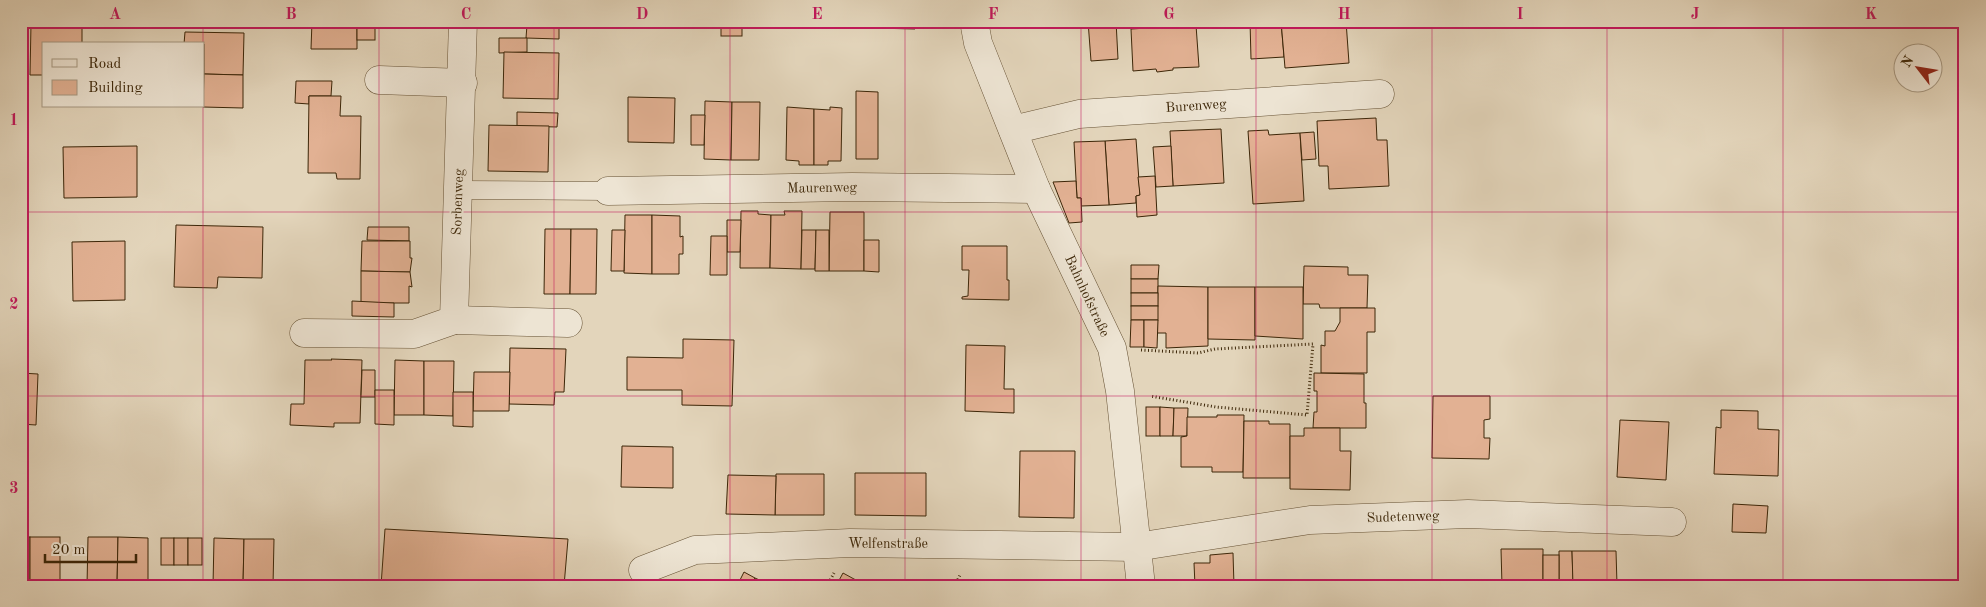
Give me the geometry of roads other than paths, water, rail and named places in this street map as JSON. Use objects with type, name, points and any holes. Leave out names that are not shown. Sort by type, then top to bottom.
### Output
[{"type":"street","name":"Sorbenweg","points":[[454,320],[463,21]]},
{"type":"street","name":"Bahnhofstraße","points":[[974,21],[978,43],[1036,189],[1112,348],[1120,391],[1140,586]]},
{"type":"street","points":[[379,80],[462,83]]},
{"type":"street","name":"Burenweg","points":[[1012,130],[1079,114],[1380,94]]},
{"type":"street","name":"Maurenweg","points":[[608,191],[852,187],[1036,189]]},
{"type":"street","points":[[304,333],[414,334],[454,320],[568,323]]},
{"type":"street","name":"Sudetenweg","points":[[1136,547],[1310,520],[1468,514],[1672,522]]},
{"type":"street","name":"Welfenstraße","points":[[643,570],[695,550],[850,543],[1136,547]]},
{"type":"lane","points":[[458,190],[608,191]]}]
